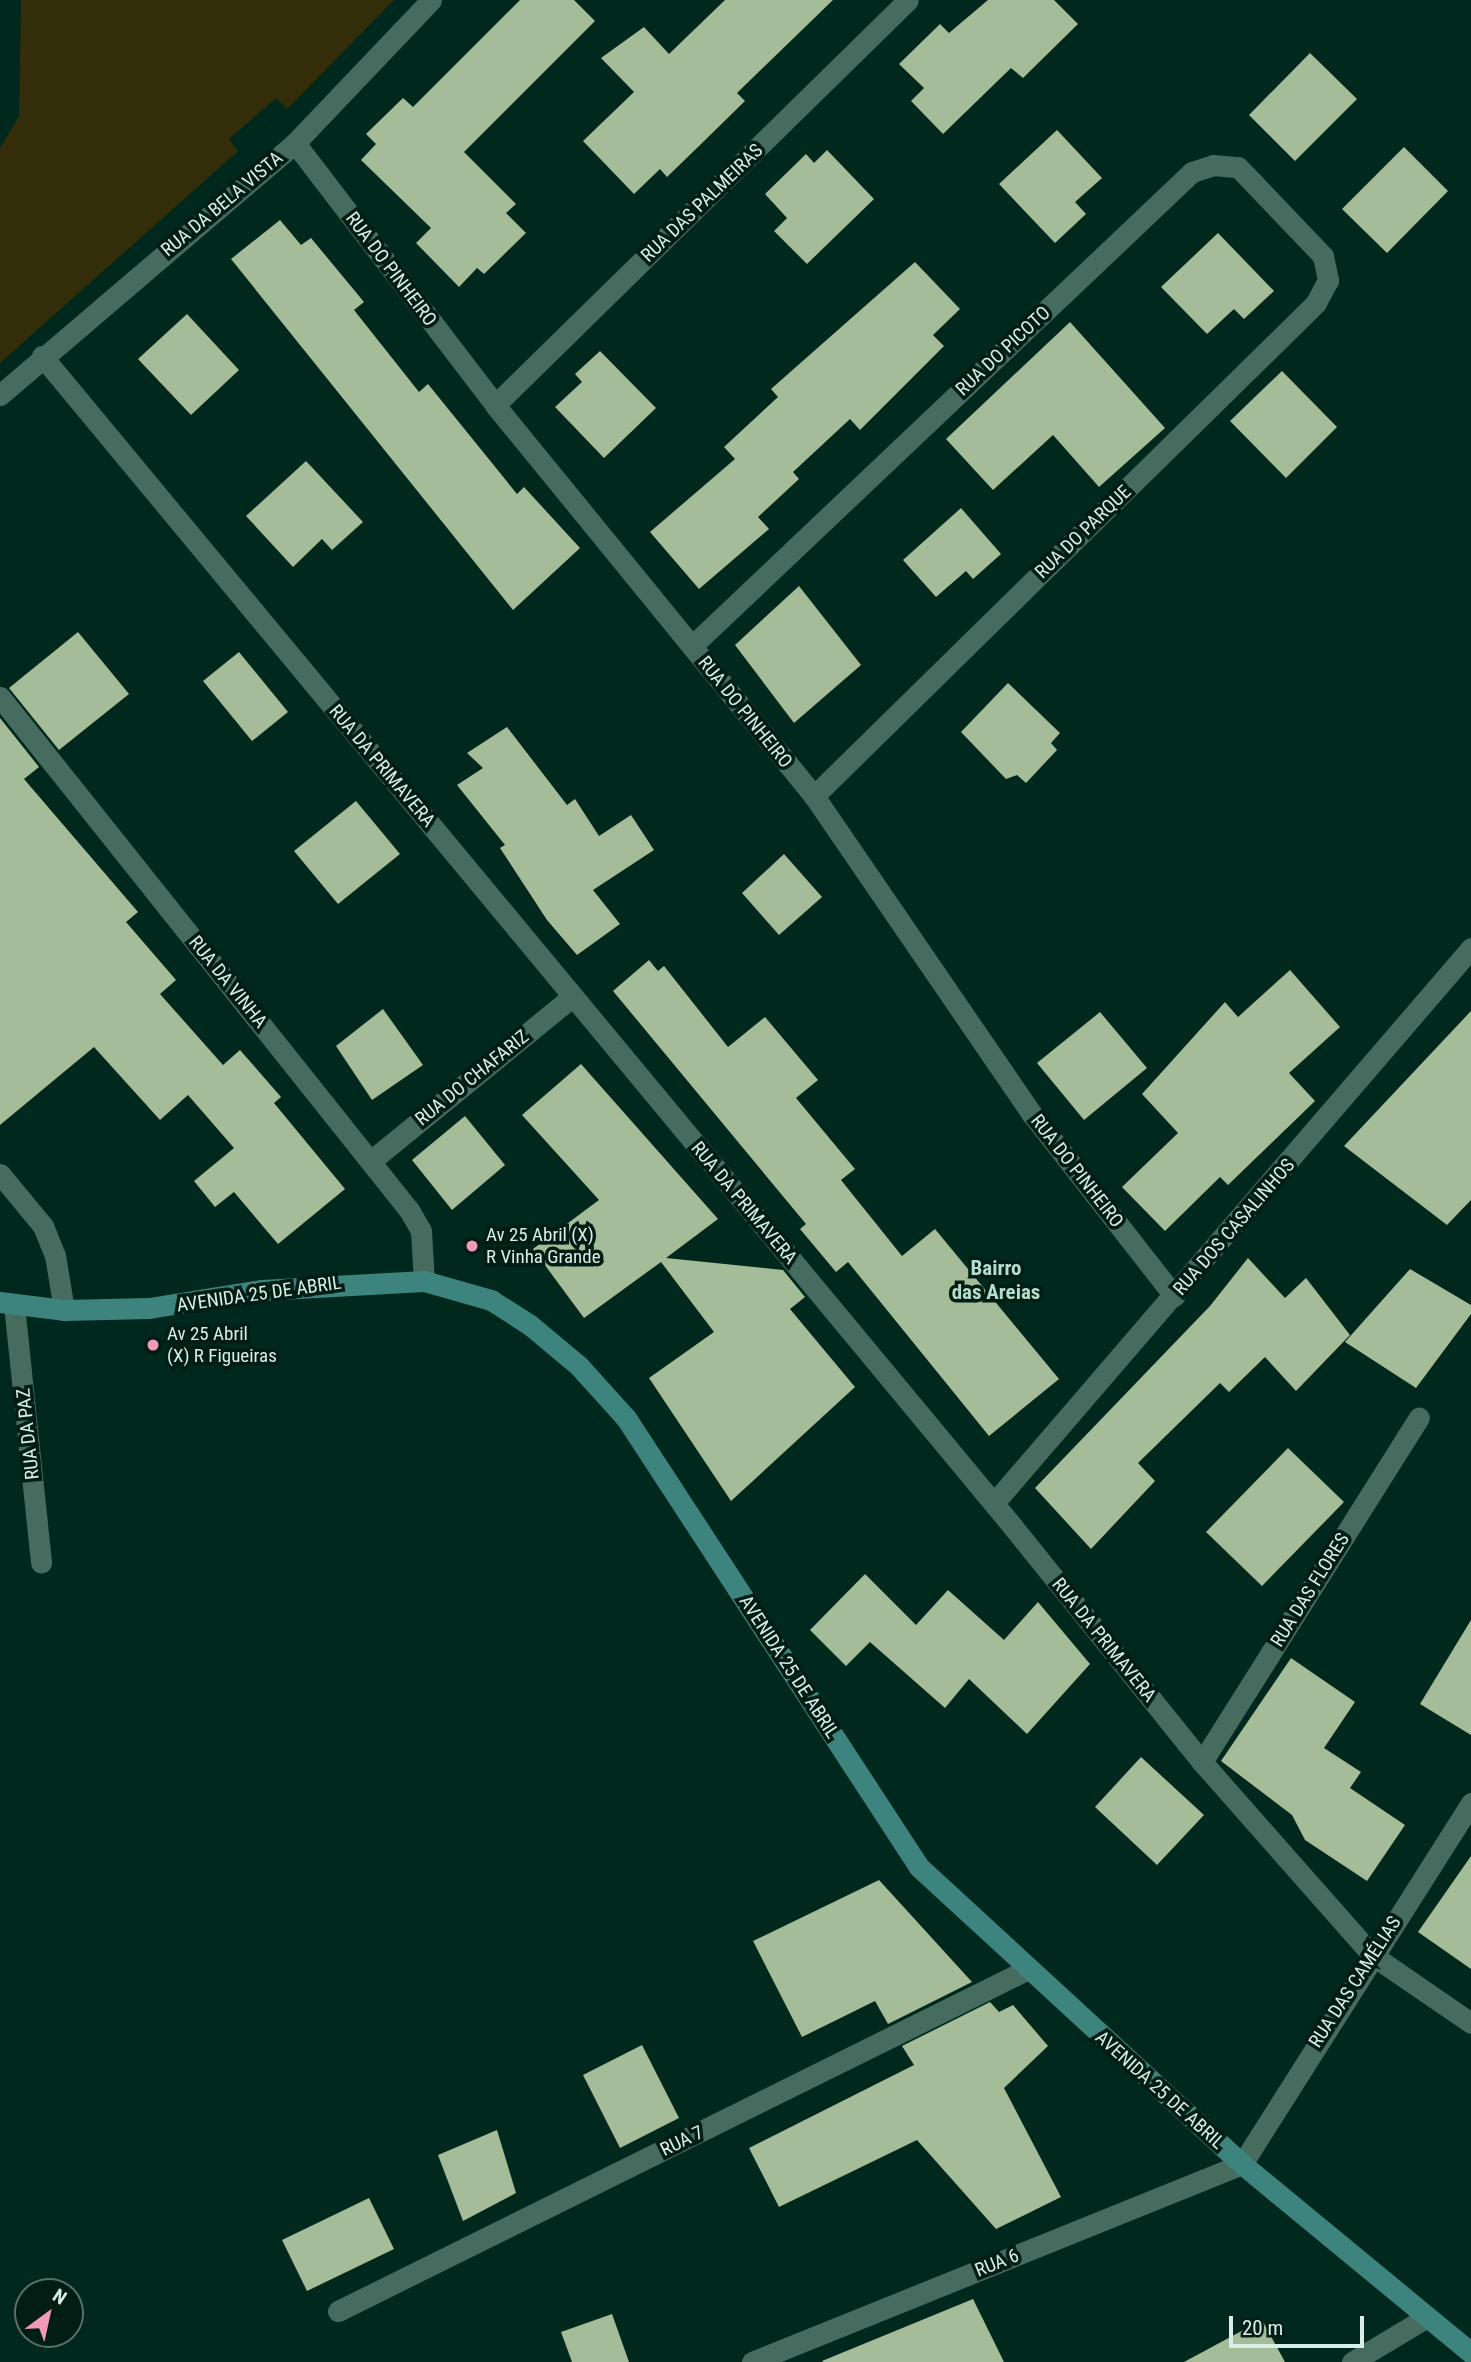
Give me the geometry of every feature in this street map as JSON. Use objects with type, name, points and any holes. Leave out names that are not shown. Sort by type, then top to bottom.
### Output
[{"type":"street","name":"RUA DA BELA VISTA","points":[[0,395],[42,356],[295,143],[431,0]]},
{"type":"street","name":"RUA DAS PALMEIRAS","points":[[495,405],[908,0]]},
{"type":"street","name":"RUA DO PINHEIRO","points":[[295,143],[495,405],[814,796],[1032,1114],[1174,1296]]},
{"type":"street","name":"RUA DO PICOTO","points":[[692,646],[1192,172],[1213,165],[1238,167],[1323,256]]},
{"type":"street","name":"RUA DO PARQUE","points":[[814,796],[1316,303],[1328,280],[1323,256]]},
{"type":"street","name":"RUA DA PRIMAVERA","points":[[42,356],[994,1503],[1202,1762],[1372,1955],[1471,2023]]},
{"type":"street","name":"RUA DA VINHA","points":[[0,696],[372,1160],[421,1231],[424,1281]]},
{"type":"street","name":"RUA DOS CASALINHOS","points":[[994,1503],[1471,948]]},
{"type":"street","name":"RUA DO CHAFARIZ","points":[[372,1160],[572,997]]},
{"type":"street","points":[[0,1174],[43,1226],[55,1255],[64,1310]]},
{"type":"street","name":"AVENIDA 25 DE ABRIL","points":[[7,1303],[64,1310],[168,1307],[347,1282],[424,1281],[491,1300],[530,1325],[579,1366],[626,1418],[912,1858],[1026,1970],[1242,2164],[1471,2353]]},
{"type":"street","name":"RUA DA PAZ","points":[[7,1303],[41,1563]]},
{"type":"street","name":"RUA DAS FLORES","points":[[1202,1762],[1419,1418]]},
{"type":"street","name":"RUA DAS CAMÉLIAS","points":[[1242,2164],[1372,1955],[1471,1803]]},
{"type":"street","name":"RUA 7","points":[[338,2311],[1026,1970]]},
{"type":"street","name":"RUA 6","points":[[752,2362],[1242,2164]]},
{"type":"street","points":[[1352,2362],[1427,2317]]},
{"type":"shaded area","points":[[21,0],[394,0],[287,109],[276,98],[229,139],[238,151],[0,363],[0,148],[19,116]]},
{"type":"building","points":[[520,0],[574,0],[595,21],[464,152],[516,204],[506,213],[526,233],[484,274],[477,268],[459,287],[416,243],[431,228],[361,160],[376,144],[366,134],[403,98],[413,107]]},
{"type":"building","points":[[725,0],[833,0],[737,93],[745,101],[698,147],[667,177],[660,169],[634,194],[583,141],[634,92],[601,58],[644,27],[669,54]]},
{"type":"building","points":[[988,0],[1054,0],[1078,24],[1023,78],[1011,68],[943,134],[911,101],[924,88],[899,64],[940,24],[949,33]]},
{"type":"building","points":[[1310,53],[1357,99],[1295,161],[1249,115]]},
{"type":"building","points":[[1057,130],[1102,178],[1075,202],[1086,214],[1055,243],[999,184]]},
{"type":"building","points":[[1404,147],[1448,191],[1387,253],[1342,209]]},
{"type":"building","points":[[827,150],[874,199],[807,264],[774,231],[787,218],[765,194],[806,154],[814,163]]},
{"type":"building","points":[[280,220],[301,245],[311,238],[364,302],[354,310],[419,392],[428,384],[517,494],[524,487],[580,548],[513,610],[231,259]]},
{"type":"building","points":[[1218,233],[1274,291],[1244,319],[1234,309],[1207,334],[1161,287]]},
{"type":"building","points":[[915,262],[960,309],[933,335],[944,346],[860,430],[850,419],[793,472],[799,479],[758,517],[769,529],[699,589],[650,532],[735,459],[724,447],[778,397],[771,389]]},
{"type":"building","points":[[187,314],[239,370],[191,415],[138,359]]},
{"type":"building","points":[[1070,322],[1165,428],[1099,487],[1053,435],[993,490],[946,439]]},
{"type":"building","points":[[600,351],[656,408],[604,458],[555,407],[582,382],[575,374]]},
{"type":"building","points":[[1282,371],[1337,427],[1286,478],[1230,421]]},
{"type":"building","points":[[306,461],[363,522],[332,550],[322,539],[293,567],[246,516]]},
{"type":"building","points":[[961,508],[1001,554],[973,579],[966,571],[936,597],[903,560]]},
{"type":"building","points":[[799,586],[861,665],[794,723],[735,645]]},
{"type":"building","points":[[78,632],[129,694],[59,750],[9,688]]},
{"type":"building","points":[[239,652],[288,712],[252,741],[203,681]]},
{"type":"building","points":[[1008,683],[1060,733],[1051,743],[1057,750],[1026,783],[1017,775],[1006,779],[961,732]]},
{"type":"building","points":[[0,718],[39,767],[24,779],[138,912],[126,922],[176,980],[160,994],[223,1065],[240,1050],[281,1097],[274,1103],[345,1189],[278,1244],[234,1192],[215,1207],[194,1181],[234,1148],[188,1095],[160,1120],[94,1047],[0,1125]]},
{"type":"building","points":[[507,727],[567,805],[575,799],[599,836],[631,815],[654,850],[593,890],[620,924],[577,955],[547,920],[500,848],[505,845],[457,785],[483,768],[467,753]]},
{"type":"building","points":[[356,801],[400,854],[338,904],[294,851]]},
{"type":"building","points":[[784,854],[822,897],[779,935],[742,893]]},
{"type":"building","points":[[649,960],[658,971],[664,966],[728,1047],[765,1017],[818,1080],[796,1098],[855,1169],[841,1180],[902,1256],[935,1229],[1059,1379],[989,1436],[848,1262],[836,1272],[800,1229],[806,1224],[613,991]]},
{"type":"building","points":[[1290,970],[1340,1027],[1289,1073],[1315,1101],[1228,1185],[1220,1177],[1165,1231],[1122,1187],[1178,1133],[1142,1094],[1225,1002],[1238,1017]]},
{"type":"building","points":[[383,1009],[423,1065],[372,1100],[336,1046]]},
{"type":"building","points":[[1471,1011],[1471,1200],[1447,1225],[1344,1146]]},
{"type":"building","points":[[1100,1012],[1147,1068],[1084,1120],[1037,1063]]},
{"type":"building","points":[[581,1064],[718,1219],[666,1258],[783,1270],[805,1297],[790,1309],[855,1387],[731,1501],[649,1378],[714,1332],[661,1262],[584,1318],[533,1249],[599,1200],[522,1115]]},
{"type":"building","points":[[465,1116],[505,1165],[452,1210],[412,1160]]},
{"type":"building","points":[[1248,1258],[1285,1298],[1306,1278],[1350,1335],[1296,1391],[1265,1357],[1229,1392],[1220,1383],[1138,1463],[1155,1481],[1091,1549],[1035,1488],[1210,1306]]},
{"type":"building","points":[[1410,1269],[1471,1305],[1471,1314],[1416,1388],[1345,1342]]},
{"type":"building","points":[[1288,1448],[1344,1502],[1262,1586],[1206,1532]]},
{"type":"building","points":[[865,1574],[916,1625],[948,1590],[1004,1640],[1038,1602],[1090,1664],[1027,1734],[969,1679],[945,1708],[870,1642],[846,1666],[810,1630]]},
{"type":"building","points":[[1471,1620],[1471,1735],[1420,1704]]},
{"type":"building","points":[[1291,1658],[1355,1702],[1324,1748],[1361,1772],[1350,1788],[1405,1825],[1367,1881],[1305,1840],[1292,1815],[1221,1761]]},
{"type":"building","points":[[1141,1757],[1204,1815],[1157,1865],[1095,1807]]},
{"type":"building","points":[[1471,1856],[1471,1969],[1418,1932]]},
{"type":"building","points":[[879,1880],[972,1982],[888,2024],[875,2001],[802,2037],[753,1941]]},
{"type":"building","points":[[990,2002],[999,2012],[1013,2005],[1048,2046],[1004,2088],[1061,2197],[996,2229],[917,2140],[779,2207],[749,2148],[914,2065],[902,2046]]},
{"type":"building","points":[[642,2045],[679,2118],[620,2148],[583,2075]]},
{"type":"building","points":[[497,2130],[516,2193],[463,2221],[438,2155]]},
{"type":"building","points":[[369,2198],[394,2249],[307,2291],[282,2240]]},
{"type":"building","points":[[973,2299],[1004,2362],[822,2361]]},
{"type":"building","points":[[612,2314],[629,2362],[572,2362],[561,2332]]},
{"type":"building","points":[[1262,2320],[1285,2362],[1184,2362]]},
{"type":"place","name":"Av 25 Abril (X) R Vinha Grande","points":[[472,1246]]},
{"type":"place","name":"Av 25 Abril (X) R Figueiras","points":[[153,1345]]},
{"type":"district","name":"Bairro das Areias","points":[[996,1280]]}]
